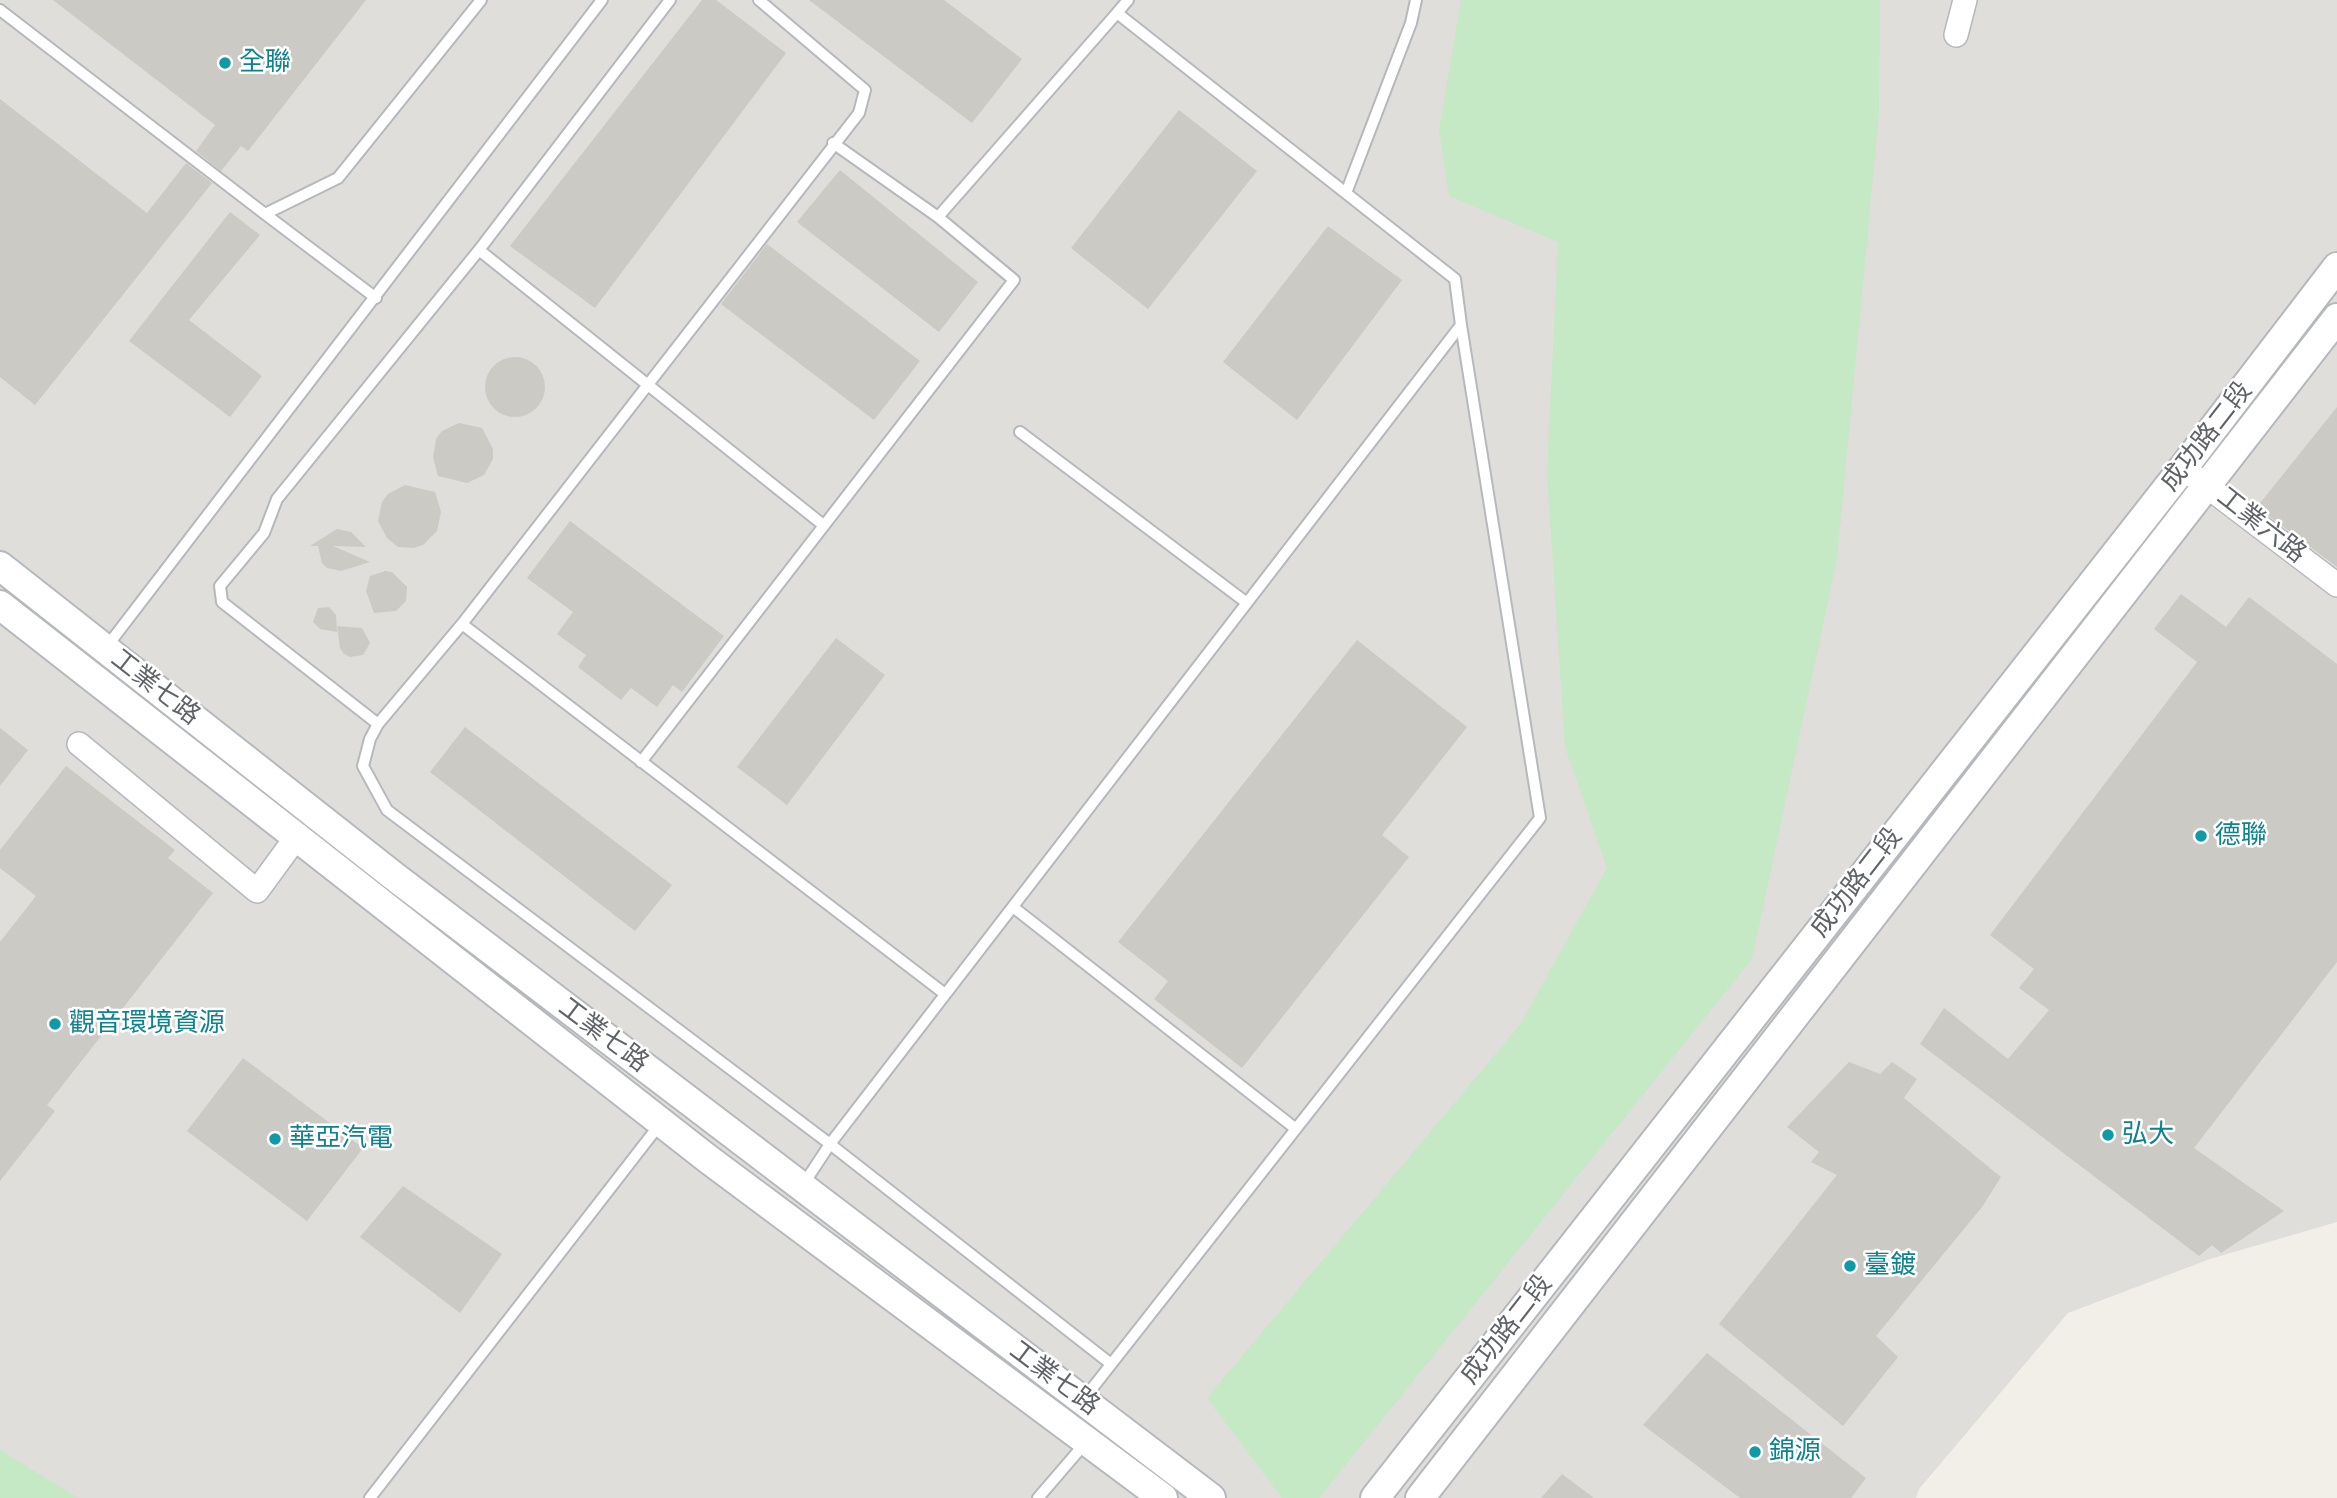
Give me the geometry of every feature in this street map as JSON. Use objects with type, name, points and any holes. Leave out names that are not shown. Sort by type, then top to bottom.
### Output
[{"type":"street","points":[[1956,35],[1965,0]]},
{"type":"street","name":"成功路二段","points":[[1375,1498],[2183,468],[2337,267]]},
{"type":"street","name":"成功路二段","points":[[1420,1498],[2210,486],[2337,318]]},
{"type":"street","name":"工業六路","points":[[2183,468],[2337,585]]},
{"type":"street","name":"工業七路","points":[[0,566],[394,877],[1211,1498]]},
{"type":"street","name":"工業七路","points":[[0,605],[298,835],[662,1122],[1163,1498]]},
{"type":"street","points":[[79,744],[257,891],[298,835]]},
{"type":"lane","points":[[264,214],[338,178],[481,0]]},
{"type":"lane","points":[[105,649],[602,0]]},
{"type":"lane","points":[[378,724],[222,601],[220,586],[264,533],[277,499],[479,250],[670,0]]},
{"type":"lane","points":[[759,0],[865,90],[859,113],[833,143],[463,624],[378,724],[370,739],[363,766],[387,810],[830,1144],[1111,1364]]},
{"type":"lane","points":[[938,217],[1128,0]]},
{"type":"lane","points":[[1346,193],[1411,23],[1416,0]]},
{"type":"lane","points":[[0,10],[376,298]]},
{"type":"lane","points":[[1083,1400],[1540,818],[1455,279],[1117,13]]},
{"type":"lane","points":[[641,762],[822,524],[1014,280],[938,217],[833,143]]},
{"type":"lane","points":[[479,250],[822,524]]},
{"type":"lane","points":[[802,1188],[830,1144],[1461,325]]},
{"type":"lane","points":[[1020,432],[1247,603]]},
{"type":"lane","points":[[463,624],[945,994]]},
{"type":"lane","points":[[1013,907],[1296,1129]]},
{"type":"lane","points":[[370,1498],[662,1122]]},
{"type":"lane","points":[[1038,1498],[1087,1441]]},
{"type":"shaded area","points":[[0,0],[2337,0],[2337,1222],[2210,1259],[2068,1313],[1919,1489],[1916,1498],[0,1498]]},
{"type":"green space","points":[[1461,0],[1880,0],[1879,113],[1837,559],[1752,959],[1319,1498],[1282,1498],[1207,1398],[1520,1025],[1607,868],[1565,747],[1547,474],[1558,242],[1449,196],[1439,130]]},
{"type":"green space","points":[[0,1450],[78,1498],[0,1498]]},
{"type":"building","name":"全聯","points":[[53,0],[366,0],[248,151],[241,146],[221,171],[196,151],[215,125]]},
{"type":"building","points":[[702,0],[716,0],[786,53],[595,308],[510,246]]},
{"type":"building","points":[[809,0],[944,0],[1022,59],[972,123]]},
{"type":"building","points":[[0,99],[147,213],[186,163],[212,183],[35,405],[0,377]]},
{"type":"building","points":[[1179,110],[1257,171],[1148,309],[1071,248]]},
{"type":"building","points":[[840,170],[978,282],[939,332],[797,222]]},
{"type":"building","points":[[230,212],[260,235],[189,320],[262,376],[230,417],[129,341]]},
{"type":"building","points":[[1328,226],[1402,280],[1297,420],[1223,362]]},
{"type":"building","points":[[767,244],[920,361],[874,420],[721,304]]},
{"type":"building","points":[[515,357],[532,362],[540,370],[545,387],[540,404],[532,412],[515,417],[498,412],[490,404],[485,387],[490,370],[498,362]]},
{"type":"building","points":[[2337,407],[2337,567],[2257,507]]},
{"type":"building","points":[[459,423],[482,428],[493,449],[493,459],[484,475],[467,483],[438,476],[433,457],[436,439],[442,431]]},
{"type":"building","points":[[405,485],[435,492],[441,512],[437,531],[423,545],[414,548],[398,547],[387,538],[378,521],[382,502],[388,494]]},
{"type":"building","points":[[570,521],[724,636],[682,692],[673,685],[657,707],[631,688],[621,700],[578,667],[586,655],[557,634],[573,612],[527,578]]},
{"type":"building","points":[[337,529],[351,532],[366,547],[333,546],[370,562],[341,571],[327,568],[322,563],[318,546],[310,546]]},
{"type":"building","points":[[385,571],[392,572],[407,587],[406,601],[396,611],[374,613],[366,591],[370,576]]},
{"type":"building","name":"德聯","points":[[2181,594],[2226,627],[2249,597],[2337,664],[2337,962],[2194,1148],[2284,1211],[2221,1253],[2212,1245],[2199,1256],[1920,1044],[1944,1008],[2008,1059],[2049,1010],[2019,988],[2034,969],[1990,935],[2197,662],[2154,629]]},
{"type":"building","points":[[329,607],[336,615],[337,632],[320,629],[313,622],[318,608]]},
{"type":"building","points":[[337,626],[362,628],[370,643],[363,655],[350,657],[344,654],[340,648]]},
{"type":"building","points":[[836,638],[885,675],[787,805],[737,767]]},
{"type":"building","points":[[1357,640],[1467,727],[1382,835],[1409,857],[1242,1068],[1154,999],[1168,981],[1118,942]]},
{"type":"building","points":[[465,727],[672,885],[635,931],[430,772]]},
{"type":"building","points":[[0,728],[28,750],[0,786]]},
{"type":"building","name":"觀音環境資源","points":[[66,766],[175,850],[168,858],[213,893],[47,1105],[55,1111],[0,1181],[0,942],[36,896],[0,868],[0,850]]},
{"type":"building","name":"華亞汽電","points":[[243,1058],[363,1148],[307,1221],[187,1131]]},
{"type":"building","name":"臺鍍","points":[[1849,1062],[1880,1074],[1892,1062],[1917,1079],[1904,1098],[2001,1177],[1982,1207],[1876,1336],[1898,1357],[1843,1426],[1719,1324],[1837,1175],[1811,1162],[1819,1152],[1787,1127]]},
{"type":"building","points":[[403,1186],[502,1254],[460,1313],[360,1237]]},
{"type":"building","name":"錦源","points":[[1707,1353],[1866,1478],[1851,1498],[1740,1498],[1643,1425]]},
{"type":"building","points":[[1562,1474],[1594,1498],[1541,1498]]},
{"type":"place","name":"全聯","points":[[225,63]]},
{"type":"place","name":"德聯","points":[[2201,836]]},
{"type":"place","name":"觀音環境資源","points":[[55,1024]]},
{"type":"place","name":"弘大","points":[[2108,1135]]},
{"type":"place","name":"華亞汽電","points":[[275,1139]]},
{"type":"place","name":"臺鍍","points":[[1850,1266]]},
{"type":"place","name":"錦源","points":[[1755,1452]]}]
